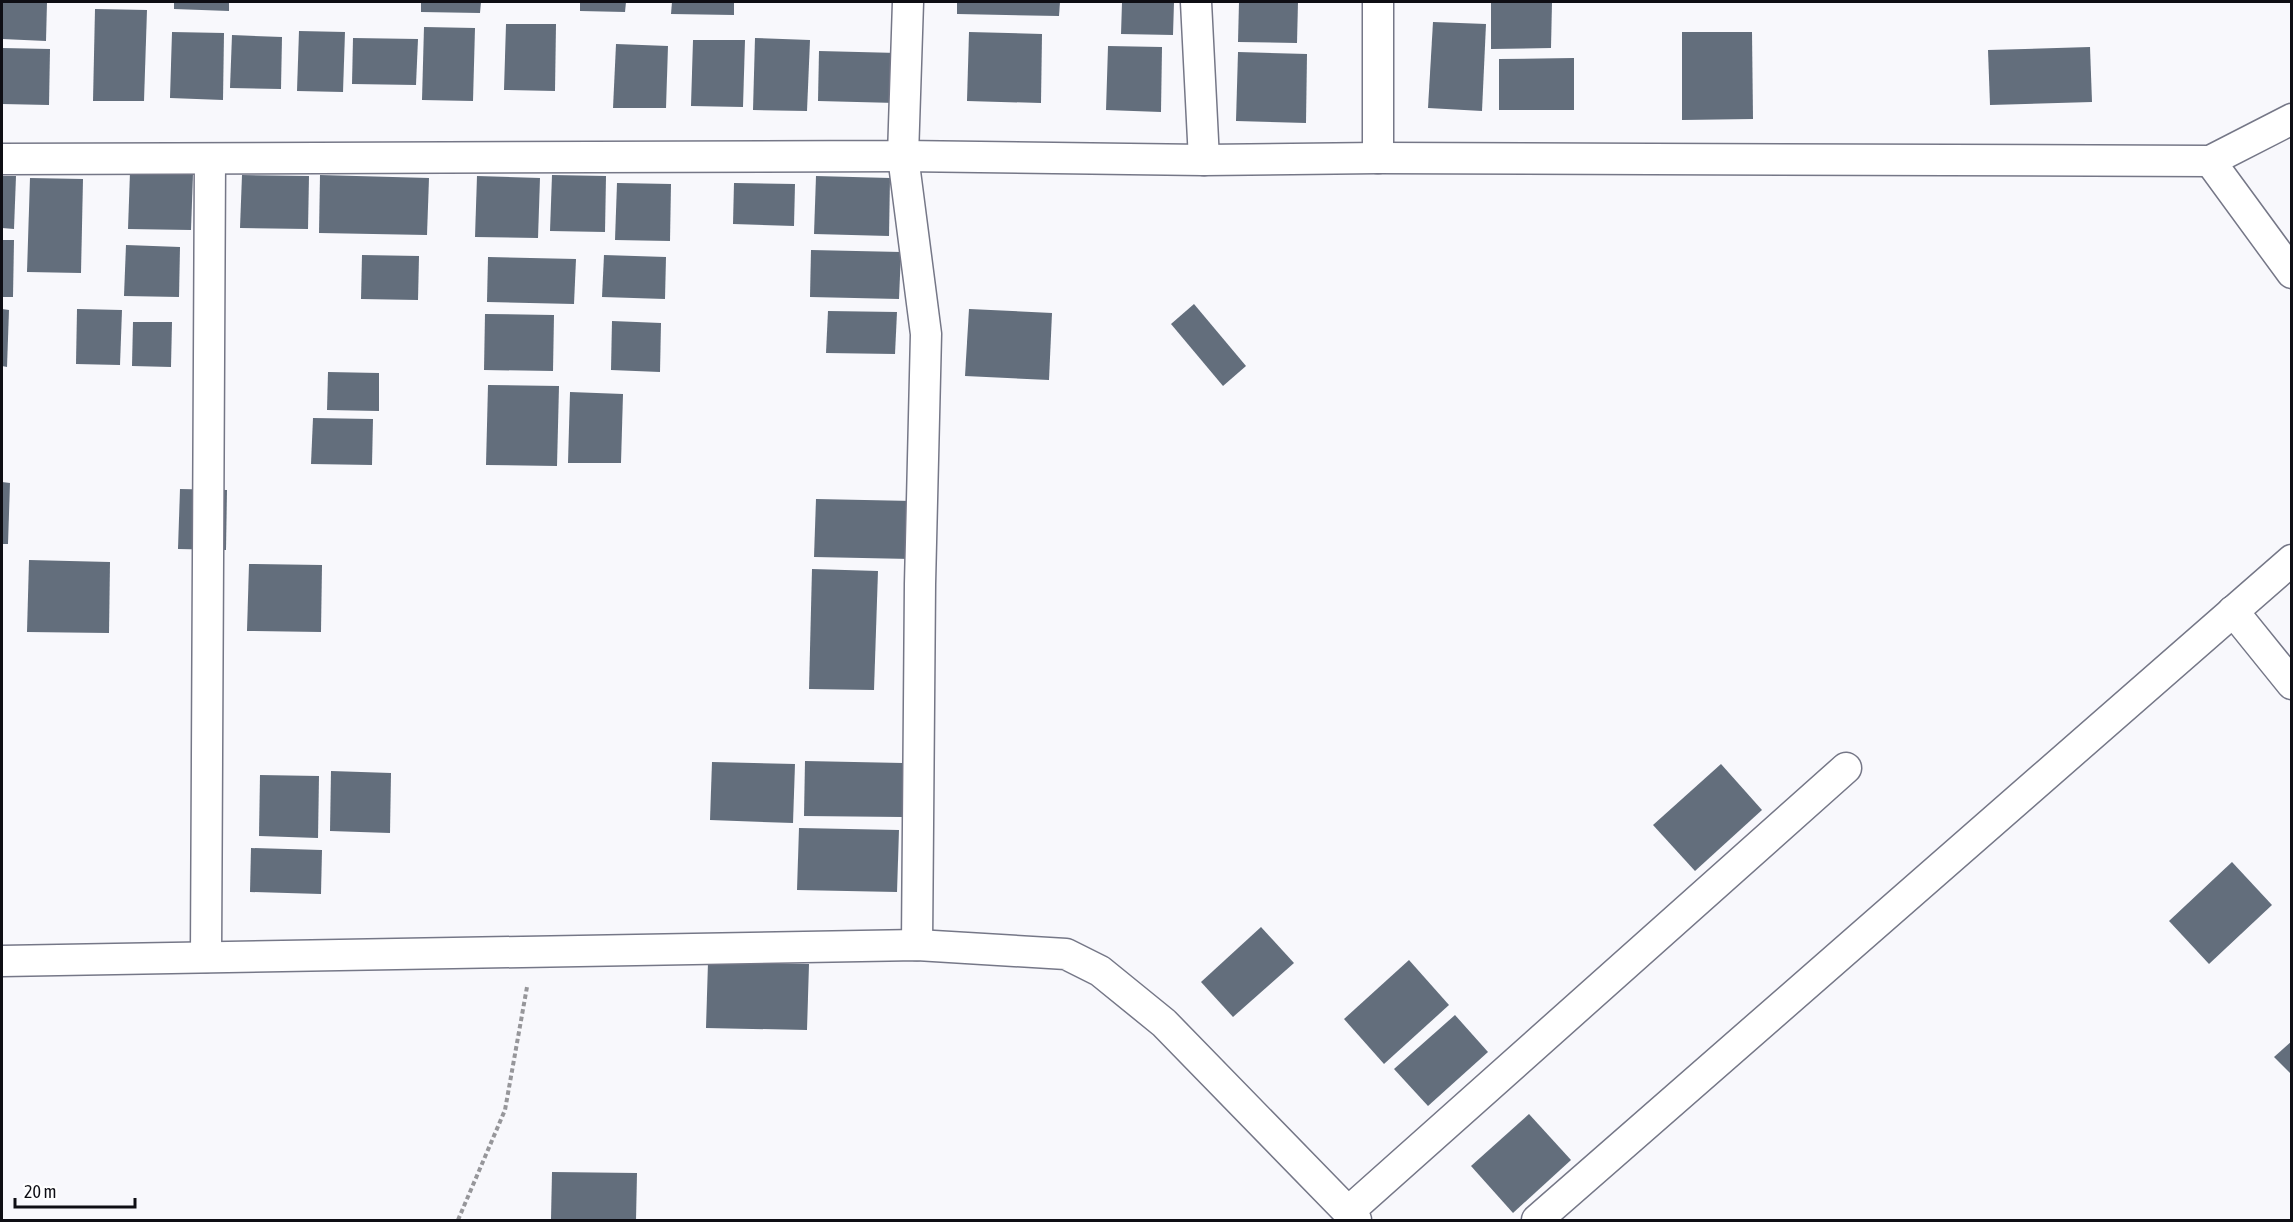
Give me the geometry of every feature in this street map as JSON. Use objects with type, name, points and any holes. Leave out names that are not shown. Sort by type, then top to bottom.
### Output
[{"type":"street","points":[[908,2],[903,156],[926,334],[920,584],[917,945]]},
{"type":"street","points":[[1196,2],[1204,160]]},
{"type":"street","points":[[1378,2],[1378,158]]},
{"type":"street","points":[[2,159],[903,156],[1204,160],[1378,158],[2210,161],[2292,119]]},
{"type":"street","points":[[206,957],[210,159]]},
{"type":"street","points":[[2210,161],[2292,273]]},
{"type":"street","points":[[1537,1221],[2292,560]]},
{"type":"street","points":[[2234,611],[2292,684]]},
{"type":"street","points":[[2,961],[917,945],[1066,954],[1100,971],[1164,1023],[1352,1216],[1846,768]]},
{"type":"path","points":[[458,1221],[505,1110],[533,952]]},
{"type":"building","points":[[2,2],[47,2],[46,41],[2,39]]},
{"type":"building","points":[[174,2],[229,2],[229,11],[174,9]]},
{"type":"building","points":[[421,2],[481,2],[480,13],[421,12]]},
{"type":"building","points":[[580,2],[626,2],[625,12],[580,11]]},
{"type":"building","points":[[672,2],[734,2],[734,15],[671,14]]},
{"type":"building","points":[[957,2],[1060,2],[1059,16],[957,14]]},
{"type":"building","points":[[1122,2],[1174,2],[1173,35],[1121,34]]},
{"type":"building","points":[[1239,2],[1298,2],[1297,43],[1238,42]]},
{"type":"building","points":[[1491,2],[1552,2],[1551,48],[1491,49]]},
{"type":"building","points":[[95,9],[147,10],[144,101],[93,101]]},
{"type":"building","points":[[1433,22],[1486,24],[1482,111],[1428,108]]},
{"type":"building","points":[[506,24],[556,24],[555,91],[504,90]]},
{"type":"building","points":[[424,27],[475,28],[473,101],[422,100]]},
{"type":"building","points":[[299,31],[345,32],[343,92],[297,91]]},
{"type":"building","points":[[172,32],[224,33],[223,100],[170,98]]},
{"type":"building","points":[[969,32],[1042,34],[1041,103],[967,101]]},
{"type":"building","points":[[1682,32],[1752,32],[1753,119],[1682,120]]},
{"type":"building","points":[[232,35],[282,37],[281,89],[230,88]]},
{"type":"building","points":[[353,38],[418,39],[416,85],[352,84]]},
{"type":"building","points":[[755,38],[810,40],[807,111],[753,110]]},
{"type":"building","points":[[693,40],[745,40],[743,107],[691,106]]},
{"type":"building","points":[[616,44],[668,46],[666,108],[613,108]]},
{"type":"building","points":[[1108,46],[1162,47],[1161,112],[1106,110]]},
{"type":"building","points":[[2090,47],[2092,102],[1990,105],[1988,50]]},
{"type":"building","points":[[2,48],[50,49],[49,105],[2,104]]},
{"type":"building","points":[[819,51],[898,53],[896,103],[818,101]]},
{"type":"building","points":[[1238,52],[1307,54],[1306,123],[1236,121]]},
{"type":"building","points":[[1574,58],[1574,110],[1499,110],[1499,59]]},
{"type":"building","points":[[130,172],[193,174],[191,230],[128,229]]},
{"type":"building","points":[[242,175],[309,176],[308,229],[240,228]]},
{"type":"building","points":[[320,175],[429,178],[427,235],[319,233]]},
{"type":"building","points":[[552,175],[606,176],[605,232],[550,231]]},
{"type":"building","points":[[2,176],[16,176],[14,229],[2,228]]},
{"type":"building","points":[[477,176],[540,178],[538,238],[475,237]]},
{"type":"building","points":[[816,176],[890,178],[889,236],[814,234]]},
{"type":"building","points":[[30,178],[83,179],[81,273],[27,272]]},
{"type":"building","points":[[617,183],[671,184],[670,241],[615,240]]},
{"type":"building","points":[[734,183],[795,184],[794,226],[733,224]]},
{"type":"building","points":[[2,240],[14,240],[13,297],[2,297]]},
{"type":"building","points":[[126,245],[180,247],[179,297],[124,296]]},
{"type":"building","points":[[811,250],[901,252],[899,299],[810,297]]},
{"type":"building","points":[[362,255],[419,256],[418,300],[361,299]]},
{"type":"building","points":[[604,255],[666,257],[665,299],[602,297]]},
{"type":"building","points":[[488,257],[576,259],[574,304],[487,302]]},
{"type":"building","points":[[1194,304],[1246,366],[1223,386],[1171,324]]},
{"type":"building","points":[[2,309],[9,310],[7,367],[2,366]]},
{"type":"building","points":[[77,309],[122,310],[120,365],[76,364]]},
{"type":"building","points":[[969,309],[1052,313],[1049,380],[965,376]]},
{"type":"building","points":[[828,311],[897,312],[895,354],[826,353]]},
{"type":"building","points":[[485,314],[554,315],[553,371],[484,370]]},
{"type":"building","points":[[612,321],[661,323],[660,372],[611,370]]},
{"type":"building","points":[[133,322],[172,322],[171,367],[132,366]]},
{"type":"building","points":[[328,372],[379,373],[379,411],[327,410]]},
{"type":"building","points":[[488,385],[559,386],[557,466],[486,465]]},
{"type":"building","points":[[570,392],[623,394],[621,463],[568,463]]},
{"type":"building","points":[[313,418],[373,419],[372,465],[311,464]]},
{"type":"building","points":[[2,482],[10,483],[8,544],[2,544]]},
{"type":"building","points":[[180,489],[227,490],[226,550],[178,549]]},
{"type":"building","points":[[816,499],[913,501],[911,559],[814,557]]},
{"type":"building","points":[[29,560],[110,562],[109,633],[27,632]]},
{"type":"building","points":[[249,564],[322,565],[321,632],[247,631]]},
{"type":"building","points":[[812,569],[878,571],[874,690],[809,689]]},
{"type":"building","points":[[805,761],[903,763],[902,817],[804,816]]},
{"type":"building","points":[[712,762],[795,764],[793,823],[710,820]]},
{"type":"building","points":[[1721,764],[1762,810],[1695,871],[1653,825]]},
{"type":"building","points":[[331,771],[391,773],[390,833],[330,831]]},
{"type":"building","points":[[260,775],[319,776],[318,838],[259,836]]},
{"type":"building","points":[[799,828],[899,830],[897,892],[797,890]]},
{"type":"building","points":[[251,848],[322,850],[321,894],[250,892]]},
{"type":"building","points":[[2232,862],[2272,905],[2209,964],[2169,921]]},
{"type":"building","points":[[1261,927],[1294,963],[1233,1017],[1201,982]]},
{"type":"building","points":[[1409,960],[1449,1005],[1384,1064],[1344,1019]]},
{"type":"building","points":[[708,962],[809,964],[807,1030],[706,1028]]},
{"type":"building","points":[[1455,1015],[1488,1052],[1428,1106],[1394,1069]]},
{"type":"building","points":[[2292,1041],[2292,1075],[2274,1057]]},
{"type":"building","points":[[1529,1114],[1571,1160],[1513,1213],[1471,1166]]},
{"type":"building","points":[[552,1172],[637,1173],[636,1220],[551,1219]]}]
